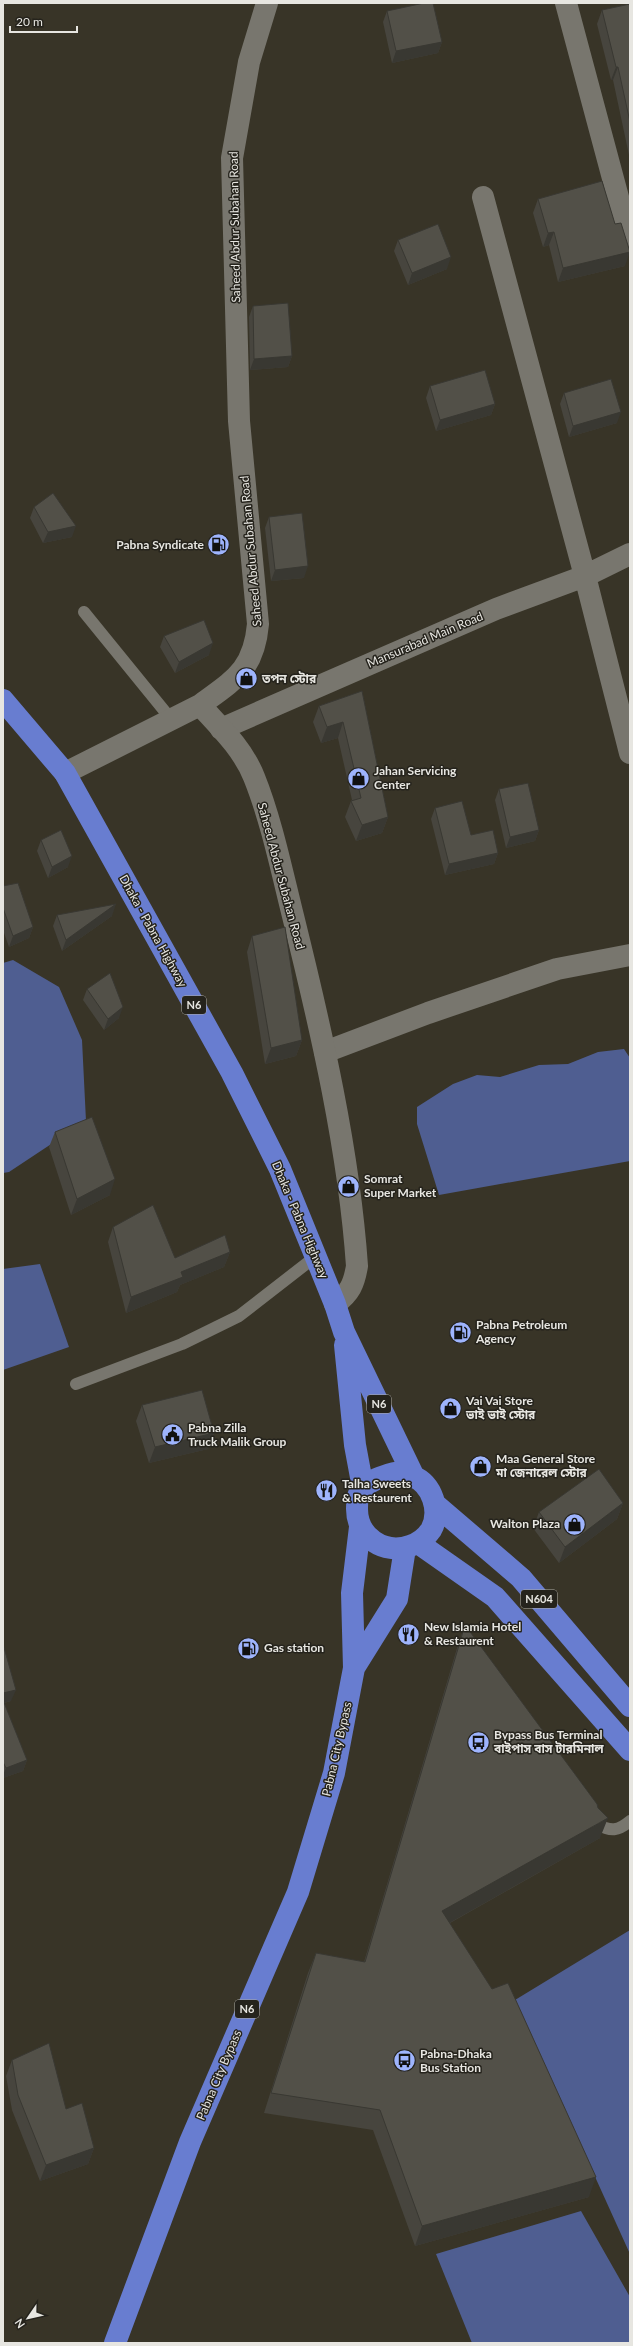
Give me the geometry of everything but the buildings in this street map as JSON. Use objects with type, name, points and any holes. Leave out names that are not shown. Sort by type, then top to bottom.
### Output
[{"type":"highway","name":"Dhaka - Pabna Highway","points":[[3,700],[65,773],[232,1073],[280,1169],[335,1304],[344,1332],[414,1477]]},
{"type":"highway","name":"Dhaka - Pabna Highway","points":[[344,1332],[354,1438],[362,1488]]},
{"type":"highway","name":"N604","points":[[362,1488],[375,1479],[394,1473],[414,1477],[429,1490],[436,1505],[521,1578],[630,1706]]},
{"type":"highway","points":[[362,1488],[357,1502],[360,1527],[367,1537],[380,1546],[400,1550],[412,1546],[426,1537],[434,1523],[436,1505]]},
{"type":"highway","name":"Pabna City Bypass","points":[[115,2343],[190,2142],[298,1892],[334,1773],[354,1668],[352,1593],[360,1527]]},
{"type":"highway","name":"N604","points":[[412,1546],[495,1597],[630,1750]]},
{"type":"highway","name":"Pabna City Bypass","points":[[354,1668],[397,1599],[412,1546]]},
{"type":"highway","points":[[495,1597],[521,1578]]},
{"type":"street","name":"Saheed Abdur Subahan Road","points":[[266,3],[249,62],[232,158],[239,421],[258,624],[256,645],[247,665],[237,678],[200,705],[240,752],[254,776],[277,855],[325,1052],[345,1167],[357,1266],[355,1282],[347,1296],[335,1304]]},
{"type":"street","points":[[566,3],[630,242]]},
{"type":"street","points":[[483,197],[585,576],[630,753]]},
{"type":"street","name":"Mansurabad Main Road","points":[[221,728],[496,609],[585,576],[630,554]]},
{"type":"street","points":[[65,773],[200,705]]},
{"type":"street","points":[[325,1052],[428,1013],[557,969],[630,955]]},
{"type":"lane","points":[[84,612],[171,719]]},
{"type":"lane","points":[[76,1384],[182,1344],[239,1316],[315,1257]]},
{"type":"lane","points":[[597,1824],[608,1831],[620,1830],[630,1821]]},
{"type":"shaded area","points":[[3,3],[630,3],[630,2343],[3,2343]]},
{"type":"water","points":[[13,960],[59,987],[82,1040],[86,1121],[9,1172],[3,1173],[3,963]]},
{"type":"water","points":[[624,1049],[630,1058],[630,1161],[439,1195],[417,1124],[417,1107],[453,1084],[477,1075],[500,1077],[539,1065],[568,1064],[598,1052]]},
{"type":"water","points":[[40,1264],[69,1347],[3,1370],[3,1269]]},
{"type":"water","points":[[630,1930],[630,2254],[515,2000]]},
{"type":"water","points":[[581,2211],[630,2297],[630,2343],[472,2343],[436,2254]]},
{"type":"place","name":"Pabna Syndicate","points":[[219,545]]},
{"type":"place","name":"তপন স্টোর","points":[[247,679]]},
{"type":"place","name":"Jahan Servicing Center","points":[[359,778]]},
{"type":"place","name":"Somrat Super Market","points":[[349,1186]]},
{"type":"place","name":"Pabna Petroleum Agency","points":[[461,1332]]},
{"type":"place","name":"Vai Vai Store ভাই ভাই স্টোর","points":[[451,1408]]},
{"type":"place","name":"Pabna Zilla Truck Malik Group","points":[[173,1435]]},
{"type":"place","name":"Maa General Store মা জেনারেল স্টোর","points":[[481,1466]]},
{"type":"place","name":"Talha Sweets & Restaurent","points":[[327,1491]]},
{"type":"place","name":"Walton Plaza","points":[[575,1524]]},
{"type":"place","name":"New Islamia Hotel & Restaurent","points":[[409,1634]]},
{"type":"place","name":"Gas station","points":[[248,1648]]},
{"type":"place","name":"Bypass Bus Terminal বাইপাস বাস টারমিনাল","points":[[479,1742]]},
{"type":"place","name":"Pabna-Dhaka Bus Station","points":[[404,2061]]}]
